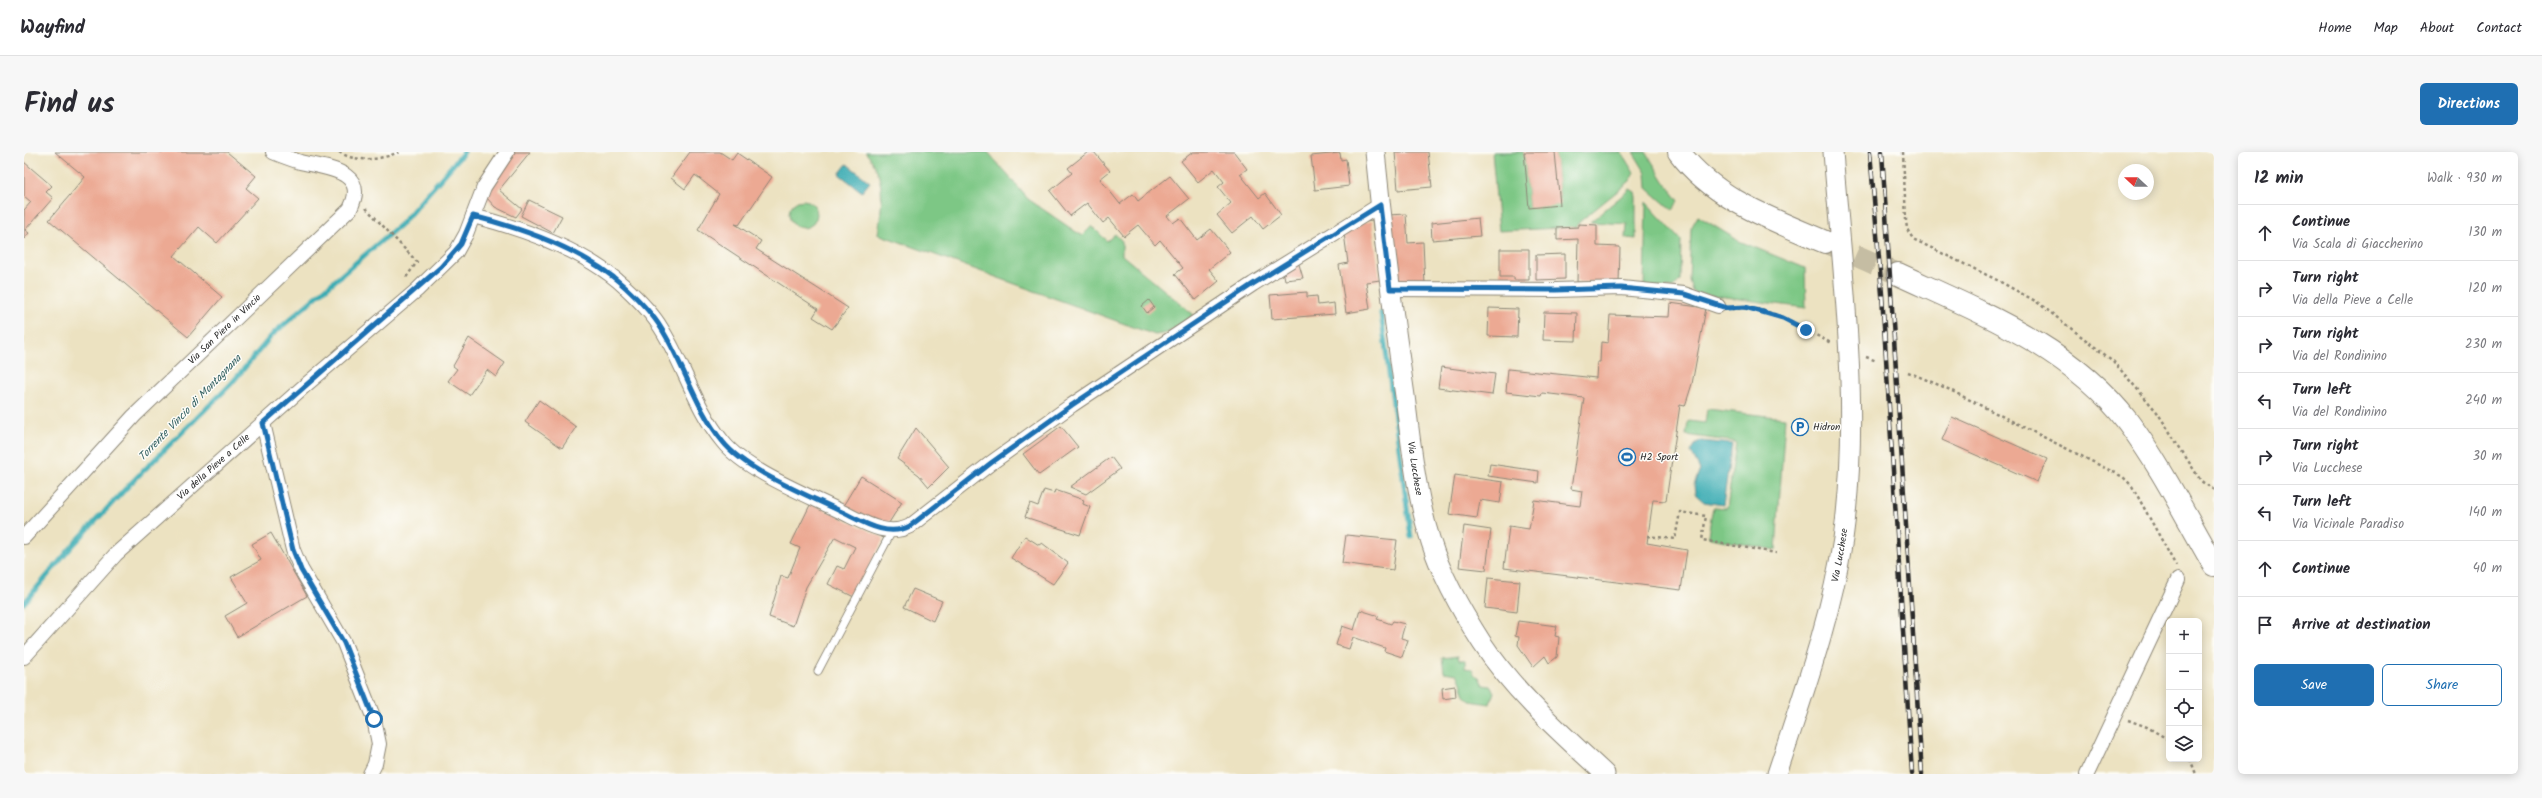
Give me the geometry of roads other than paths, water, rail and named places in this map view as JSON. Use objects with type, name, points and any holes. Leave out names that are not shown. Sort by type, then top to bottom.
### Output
[{"type":"main road","points":[[1679,152],[1700,175],[1725,195],[1744,206],[1825,242]]},
{"type":"main road","points":[[1898,274],[2019,332],[2068,364],[2110,402],[2127,422],[2147,451],[2214,565]]},
{"type":"street","name":"Via San Piero in Vincio","points":[[24,536],[134,416],[350,209],[355,191],[352,183],[346,175],[336,170],[301,162],[273,152]]},
{"type":"street","name":"Via della Pieve a Celle","points":[[24,657],[116,554],[441,267],[461,244],[486,182],[507,152]]},
{"type":"street","name":"Via Lucchese","points":[[1375,152],[1390,289],[1420,499],[1431,543],[1463,612],[1492,657],[1514,684],[1605,774]]},
{"type":"street","name":"Via Lucchese","points":[[1777,774],[1827,613],[1843,538],[1850,473],[1850,379],[1833,152]]},
{"type":"street","points":[[473,216],[529,233],[563,248],[612,276],[644,306],[661,326],[698,403],[723,443],[748,462],[775,479],[868,524],[892,531],[910,526],[991,463],[1072,405],[1253,284],[1380,205]]},
{"type":"street","points":[[1390,289],[1556,290],[1621,288],[1684,294],[1718,306]]},
{"type":"street","points":[[263,423],[293,550],[305,576],[344,643],[374,719],[379,744],[375,764],[370,774]]},
{"type":"street","points":[[2087,774],[2178,580]]},
{"type":"street","name":"Via Lucchese","points":[[1766,774],[1793,726]]},
{"type":"street","name":"Via Lucchese","points":[[1569,740],[1590,774]]},
{"type":"lane","points":[[818,670],[892,531]]},
{"type":"water","points":[[847,164],[870,182],[862,192],[839,174]]},
{"type":"water","points":[[1701,441],[1732,444],[1723,505],[1704,502],[1695,494],[1694,485],[1700,470],[1691,452],[1695,445]]},
{"type":"waterway","name":"Torrente Vincio di Montagnana","points":[[24,603],[75,543],[130,484],[231,384],[273,334],[402,223],[464,152]]},
{"type":"waterway","points":[[1381,313],[1411,537]]},
{"type":"tunnel","points":[[1825,242],[1898,274]]},
{"type":"railway","points":[[1870,152],[1882,294],[1912,774]]},
{"type":"railway","points":[[1882,152],[1922,774]]},
{"type":"place","name":"Hidron","points":[[1800,427]]},
{"type":"place","name":"H2 Sport","points":[[1627,457]]}]
